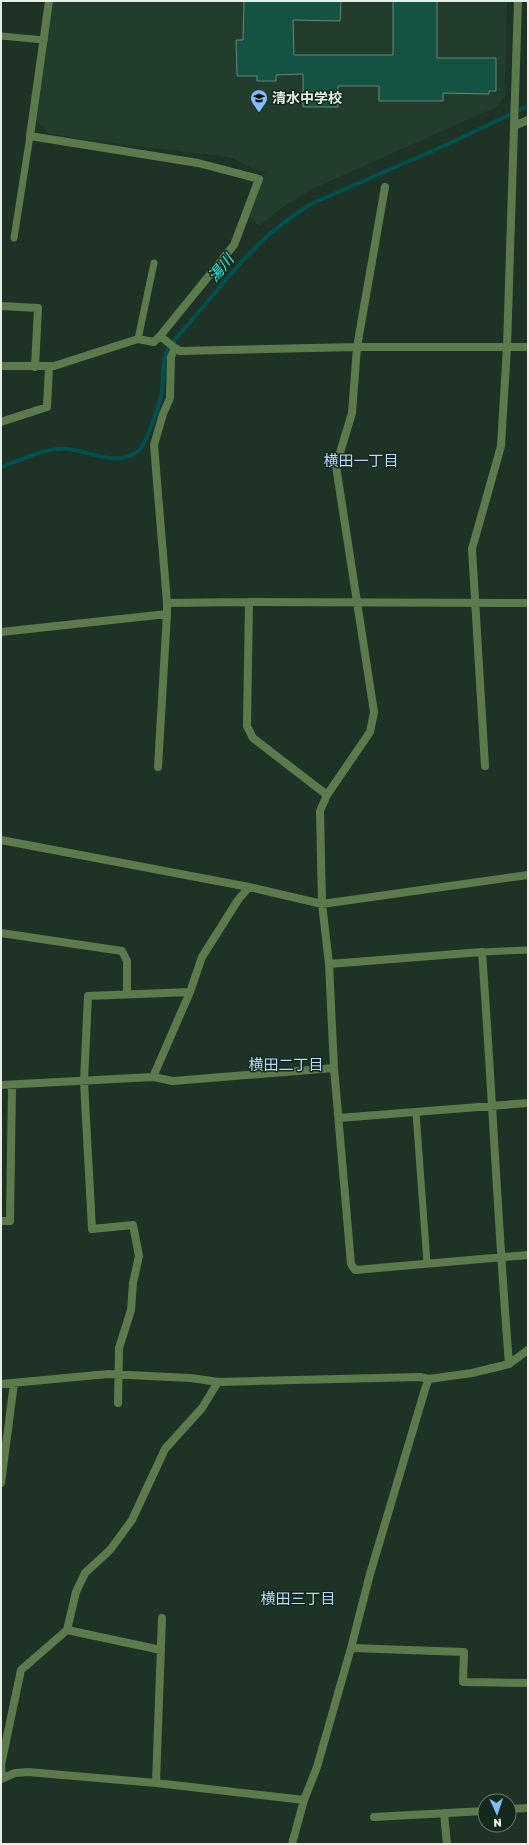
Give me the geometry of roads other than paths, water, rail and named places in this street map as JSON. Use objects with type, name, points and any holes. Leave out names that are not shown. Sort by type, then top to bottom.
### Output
[{"type":"street","points":[[1,366],[49,366],[138,339],[154,342],[234,244],[259,179],[198,163],[30,136],[49,1]]},
{"type":"street","points":[[485,766],[472,549],[501,446],[507,347],[518,1]]},
{"type":"street","points":[[514,124],[528,120]]},
{"type":"street","points":[[385,188],[357,347],[352,412],[336,466],[374,712],[370,732],[326,796],[320,811],[322,904],[329,964],[334,1068],[352,1264],[355,1270],[528,1255]]},
{"type":"street","points":[[1,306],[38,308],[35,367]]},
{"type":"street","points":[[160,336],[180,351],[357,347],[528,348]]},
{"type":"street","points":[[158,767],[167,614],[154,445],[163,414],[170,398],[171,357],[174,348]]},
{"type":"street","points":[[1,422],[47,407],[49,366]]},
{"type":"street","points":[[249,602],[247,726],[253,738],[326,796]]},
{"type":"street","points":[[166,603],[528,603]]},
{"type":"street","points":[[1,632],[167,614]]},
{"type":"street","points":[[1,840],[249,887],[322,904],[528,875]]},
{"type":"street","points":[[153,1077],[190,992],[202,957],[238,900],[249,887]]},
{"type":"street","points":[[1,933],[122,952],[127,962],[127,993]]},
{"type":"street","points":[[329,964],[482,952],[493,1107],[500,1258],[509,1364]]},
{"type":"street","points":[[118,1403],[119,1348],[132,1310],[134,1283],[139,1256],[133,1225],[92,1229],[84,1082],[88,1041],[88,996],[127,993],[190,992]]},
{"type":"street","points":[[1,1085],[84,1082],[153,1077],[173,1081],[334,1068]]},
{"type":"street","points":[[1,1221],[10,1221],[12,1085]]},
{"type":"street","points":[[339,1118],[493,1107],[528,1103]]},
{"type":"street","points":[[1,1384],[118,1374],[218,1382],[429,1378],[472,1374],[509,1364],[528,1350]]},
{"type":"street","points":[[292,1844],[304,1800],[317,1767],[351,1648],[372,1566],[429,1378]]},
{"type":"street","points":[[218,1382],[202,1408],[165,1449],[132,1520],[110,1550],[85,1573],[76,1592],[67,1630],[21,1670],[5,1729],[1,1778],[15,1773],[28,1772],[156,1783],[304,1800]]},
{"type":"street","points":[[1,1483],[14,1383]]},
{"type":"street","points":[[156,1783],[162,1618]]},
{"type":"street","points":[[67,1630],[161,1650]]},
{"type":"street","points":[[351,1648],[464,1652],[463,1682],[528,1683]]},
{"type":"street","points":[[517,1809],[528,1808]]},
{"type":"street","points":[[374,1817],[477,1811]]},
{"type":"street","points":[[444,1813],[446,1844]]},
{"type":"lane","points":[[1,36],[44,40]]},
{"type":"lane","points":[[14,238],[30,136]]},
{"type":"lane","points":[[138,339],[154,263]]},
{"type":"lane","points":[[482,952],[528,950]]},
{"type":"lane","points":[[416,1113],[427,1263]]},
{"type":"waterway","name":"湯川","points":[[1,467],[51,450],[77,450],[113,458],[130,456],[138,451],[142,447],[149,432],[159,404],[163,386],[164,359],[167,351],[224,282],[264,239],[295,214],[313,203],[448,144],[528,106]]},
{"type":"place","name":"清水中学校","points":[[259,113]]},
{"type":"district","name":"横田一丁目","points":[[361,461]]},
{"type":"district","name":"横田二丁目","points":[[286,1065]]},
{"type":"district","name":"横田三丁目","points":[[298,1599]]}]
